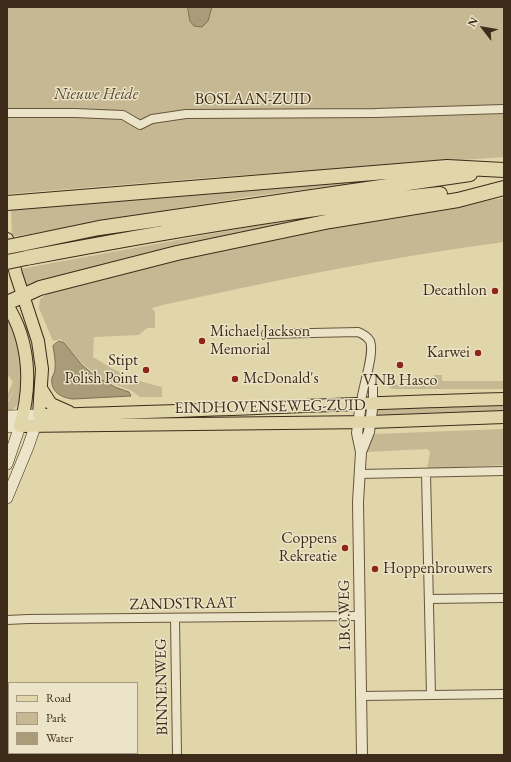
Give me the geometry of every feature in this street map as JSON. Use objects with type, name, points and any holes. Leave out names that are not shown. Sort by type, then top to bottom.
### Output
[{"type":"highway","points":[[7,203],[447,167],[504,170]]},
{"type":"highway","points":[[7,247],[99,228],[424,180],[504,170]]},
{"type":"highway","points":[[7,262],[209,224],[334,206],[504,188]]},
{"type":"highway","points":[[7,304],[22,295],[40,288],[257,235],[458,200],[504,188]]},
{"type":"main road","points":[[7,239],[22,295],[38,341],[42,369],[42,390],[38,420],[7,498]]},
{"type":"main road","points":[[7,304],[19,328],[25,351],[28,392],[22,420],[7,464]]},
{"type":"main road","points":[[42,390],[51,404],[74,414]]},
{"type":"main road","name":"EINDHOVENSEWEG-ZUID","points":[[38,420],[74,414],[249,409],[373,402],[504,399]]},
{"type":"main road","points":[[7,416],[22,420],[38,420]]},
{"type":"main road","name":"EINDHOVENSEWEG-ZUID","points":[[38,420],[364,422],[504,417]]},
{"type":"main road","points":[[7,427],[22,420]]},
{"type":"main road","points":[[7,439],[12,451]]},
{"type":"street","name":"BOSLAAN-ZUID","points":[[7,113],[123,115],[140,126],[152,119],[186,114],[375,113],[504,109]]},
{"type":"street","points":[[266,334],[358,332],[363,334],[369,339],[371,347],[368,374],[362,390],[361,403]]},
{"type":"street","points":[[368,374],[373,382],[373,402]]},
{"type":"street","name":"I.B.C.WEG","points":[[362,755],[358,502],[361,452],[357,433],[373,402]]},
{"type":"street","name":"I.B.C.WEG","points":[[361,403],[364,422]]},
{"type":"street","points":[[360,474],[504,471]]},
{"type":"street","points":[[426,473],[431,695]]},
{"type":"street","points":[[430,599],[504,598]]},
{"type":"street","name":"ZANDSTRAAT","points":[[7,620],[360,616]]},
{"type":"street","name":"BINNENWEG","points":[[175,618],[177,755]]},
{"type":"street","points":[[362,696],[504,694]]},
{"type":"green space","name":"Nieuwe Heide","points":[[7,7],[504,7],[504,157],[204,178],[7,194]]},
{"type":"green space","points":[[469,169],[246,197],[12,237],[11,207]]},
{"type":"green space","points":[[504,198],[504,242],[333,270],[163,305],[152,308],[155,312],[155,328],[147,328],[139,335],[94,337],[93,357],[126,375],[162,387],[162,397],[140,397],[132,391],[104,380],[84,365],[60,339],[53,341],[39,308],[40,299],[48,293],[265,237],[385,215]]},
{"type":"green space","points":[[414,204],[25,290],[20,269],[254,226]]},
{"type":"green space","points":[[7,317],[11,325],[20,357],[22,369],[22,390],[18,404],[7,412],[7,405],[17,383],[7,403],[7,396],[13,382],[7,374]]},
{"type":"green space","points":[[434,375],[442,375],[442,381],[504,381],[504,389],[392,389],[386,385],[433,384]]},
{"type":"green space","points":[[504,403],[504,412],[376,416],[373,411],[379,408]]},
{"type":"green space","points":[[504,429],[504,465],[427,469],[430,452],[427,449],[365,452],[374,434]]},
{"type":"water","points":[[188,7],[212,7],[208,21],[202,27],[194,26],[190,21]]},
{"type":"water","points":[[59,341],[64,343],[82,365],[95,376],[115,387],[129,392],[131,396],[73,399],[64,397],[57,393],[52,383],[52,378],[55,371],[53,346]]},
{"type":"place","name":"Decathlon","points":[[495,291]]},
{"type":"place","name":"Michael Jackson Memorial","points":[[202,341]]},
{"type":"place","name":"Karwei","points":[[478,353]]},
{"type":"place","name":"VNB Hasco","points":[[400,365]]},
{"type":"place","name":"Stipt Polish Point","points":[[146,370]]},
{"type":"place","name":"McDonald's","points":[[235,379]]},
{"type":"place","name":"Coppens Rekreatie","points":[[345,548]]},
{"type":"place","name":"Hoppenbrouwers","points":[[375,569]]}]
